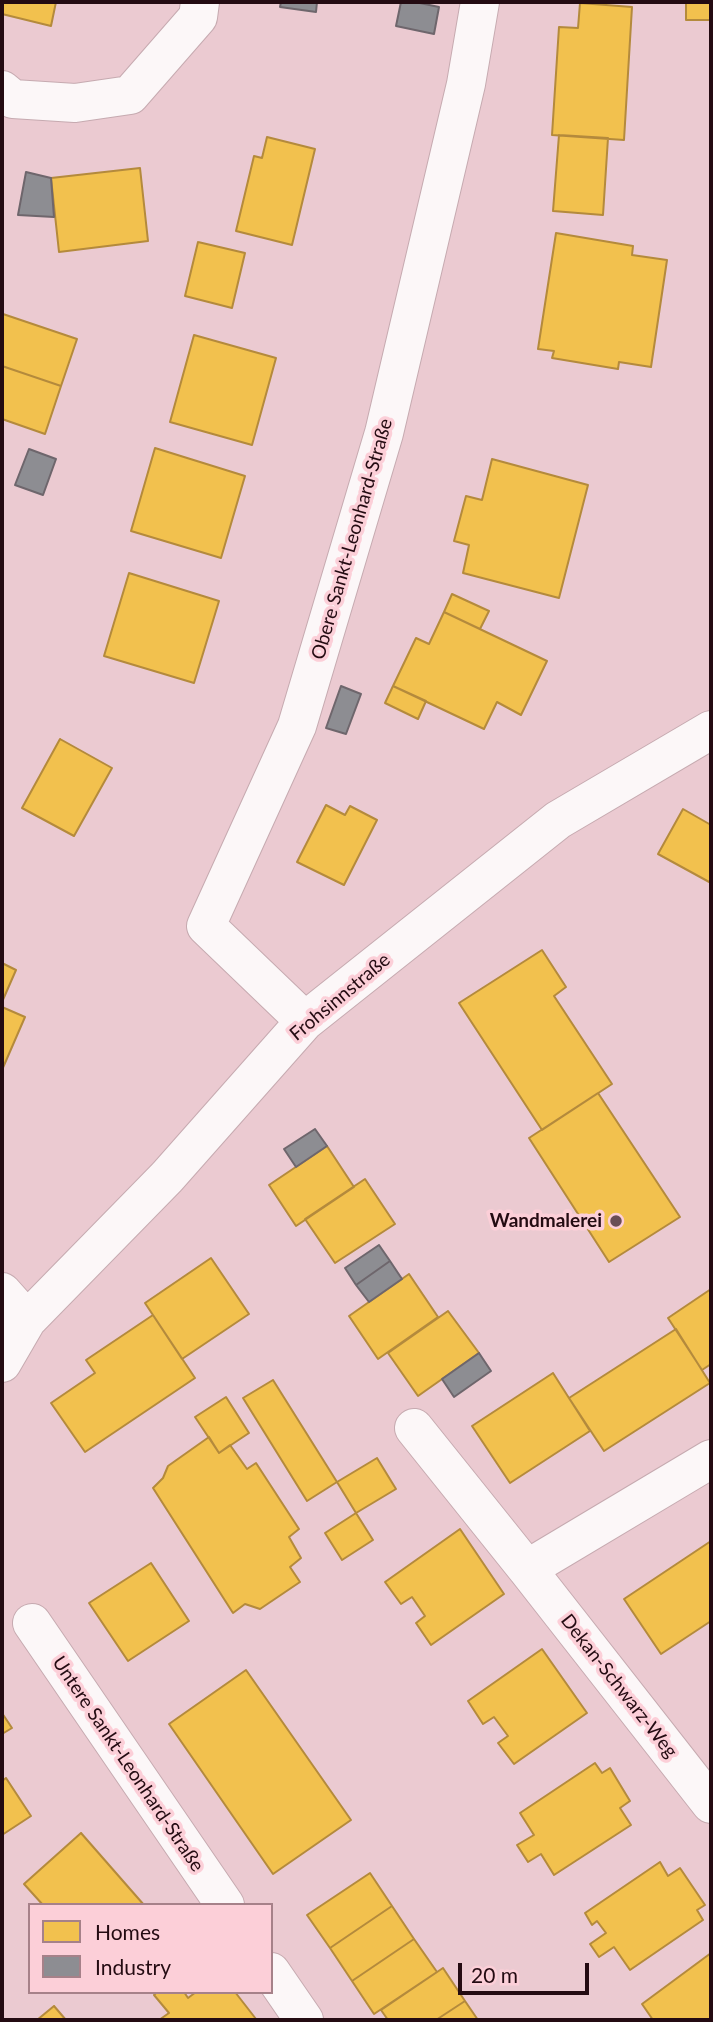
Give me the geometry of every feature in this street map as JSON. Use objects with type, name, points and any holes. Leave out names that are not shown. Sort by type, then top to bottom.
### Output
[{"type":"street","points":[[2,90],[13,99],[75,103],[130,95],[198,17],[200,2]]},
{"type":"street","name":"Obere Sankt-Leonhard-Straße","points":[[305,1021],[206,926],[297,726],[309,686],[384,433],[466,84],[480,2]]},
{"type":"street","name":"Frohsinnstraße","points":[[2,1363],[27,1320],[167,1177],[305,1021],[558,820],[711,730]]},
{"type":"street","points":[[2,1292],[27,1320]]},
{"type":"street","name":"Dekan-Schwarz-Weg","points":[[414,1428],[711,1804]]},
{"type":"street","points":[[527,1569],[711,1459]]},
{"type":"street","name":"Untere Sankt-Leonhard-Straße","points":[[32,1623],[224,1903]]},
{"type":"street","points":[[273,1975],[304,2020]]},
{"type":"building: Homes","points":[[2,2],[56,2],[51,26],[2,14]]},
{"type":"building: Homes","points":[[686,2],[711,2],[711,20],[686,20]]},
{"type":"building: Homes","points":[[580,3],[632,7],[624,140],[552,135],[559,27],[578,28]]},
{"type":"building: Homes","points":[[559,135],[608,138],[603,215],[553,211]]},
{"type":"building: Homes","points":[[267,137],[315,149],[292,245],[236,231],[254,156],[262,158]]},
{"type":"building: Homes","points":[[140,168],[148,241],[59,252],[51,178]]},
{"type":"building: Homes","points":[[556,233],[633,246],[632,255],[667,260],[651,367],[619,362],[618,369],[552,358],[554,351],[538,349]]},
{"type":"building: Homes","points":[[198,242],[245,253],[232,308],[185,296]]},
{"type":"building: Homes","points":[[3,314],[77,339],[61,386],[2,366]]},
{"type":"building: Homes","points":[[194,335],[276,358],[252,445],[170,422]]},
{"type":"building: Homes","points":[[2,366],[61,386],[45,434],[2,419]]},
{"type":"building: Homes","points":[[155,448],[245,476],[221,558],[131,531]]},
{"type":"building: Homes","points":[[492,459],[588,485],[559,598],[463,573],[469,545],[454,541],[466,496],[482,500]]},
{"type":"building: Homes","points":[[129,573],[219,601],[194,683],[104,656]]},
{"type":"building: Homes","points":[[452,594],[489,611],[480,629],[444,612]]},
{"type":"building: Homes","points":[[444,612],[547,661],[521,715],[497,702],[484,729],[393,686],[416,638],[429,644]]},
{"type":"building: Homes","points":[[393,686],[426,701],[418,719],[385,703]]},
{"type":"building: Homes","points":[[60,739],[112,768],[74,836],[22,808]]},
{"type":"building: Homes","points":[[326,805],[345,815],[350,806],[377,820],[344,885],[297,862]]},
{"type":"building: Homes","points":[[683,809],[711,825],[711,883],[658,854]]},
{"type":"building: Homes","points":[[542,950],[566,987],[554,996],[612,1084],[542,1130],[459,1003]]},
{"type":"building: Homes","points":[[2,963],[16,970],[2,1002]]},
{"type":"building: Homes","points":[[2,1007],[25,1017],[2,1070]]},
{"type":"building: Homes","points":[[598,1093],[680,1217],[609,1262],[529,1138]]},
{"type":"building: Homes","points":[[327,1146],[354,1187],[296,1226],[269,1185]]},
{"type":"building: Homes","points":[[365,1179],[395,1224],[335,1263],[305,1219]]},
{"type":"building: Homes","points":[[211,1258],[249,1314],[182,1359],[145,1303]]},
{"type":"building: Homes","points":[[409,1274],[438,1317],[378,1359],[349,1316]]},
{"type":"building: Homes","points":[[711,1289],[711,1364],[702,1370],[668,1318]]},
{"type":"building: Homes","points":[[448,1311],[479,1353],[418,1396],[388,1353]]},
{"type":"building: Homes","points":[[153,1315],[195,1378],[85,1452],[51,1403],[95,1373],[86,1360]]},
{"type":"building: Homes","points":[[676,1329],[710,1383],[604,1451],[569,1398]]},
{"type":"building: Homes","points":[[553,1373],[590,1431],[510,1483],[472,1426]]},
{"type":"building: Homes","points":[[273,1380],[337,1482],[307,1501],[243,1398]]},
{"type":"building: Homes","points":[[226,1397],[249,1433],[219,1453],[195,1417]]},
{"type":"building: Homes","points":[[209,1437],[219,1453],[230,1445],[247,1469],[256,1463],[299,1529],[289,1537],[301,1558],[290,1567],[300,1582],[260,1609],[245,1604],[233,1613],[153,1488],[163,1478],[168,1466]]},
{"type":"building: Homes","points":[[377,1458],[396,1489],[356,1513],[337,1482]]},
{"type":"building: Homes","points":[[356,1513],[373,1540],[342,1560],[325,1533]]},
{"type":"building: Homes","points":[[460,1529],[504,1594],[431,1645],[416,1623],[425,1616],[412,1597],[401,1604],[385,1582]]},
{"type":"building: Homes","points":[[711,1541],[711,1621],[661,1654],[624,1599]]},
{"type":"building: Homes","points":[[151,1563],[189,1621],[128,1661],[89,1603]]},
{"type":"building: Homes","points":[[542,1649],[587,1713],[514,1764],[498,1743],[508,1736],[494,1717],[483,1724],[468,1701]]},
{"type":"building: Homes","points":[[246,1670],[351,1820],[273,1874],[169,1724]]},
{"type":"building: Homes","points":[[2,1713],[12,1728],[2,1734]]},
{"type":"building: Homes","points":[[595,1763],[602,1773],[610,1768],[630,1801],[620,1808],[631,1825],[554,1875],[541,1854],[528,1862],[517,1845],[534,1835],[520,1813]]},
{"type":"building: Homes","points":[[6,1778],[31,1816],[2,1835],[2,1781]]},
{"type":"building: Homes","points":[[81,1833],[142,1903],[41,1903],[24,1884]]},
{"type":"building: Homes","points":[[660,1862],[668,1876],[680,1868],[705,1905],[697,1910],[703,1920],[630,1970],[614,1947],[599,1957],[590,1944],[606,1933],[597,1921],[592,1925],[585,1913]]},
{"type":"building: Homes","points":[[370,1873],[392,1906],[330,1948],[307,1915]]},
{"type":"building: Homes","points":[[392,1906],[414,1939],[352,1981],[330,1948]]},
{"type":"building: Homes","points":[[414,1939],[437,1972],[374,2014],[352,1981]]},
{"type":"building: Homes","points":[[711,1953],[711,2020],[653,2020],[642,2004]]},
{"type":"building: Homes","points":[[443,1968],[465,2001],[436,2020],[388,2020],[381,2010]]},
{"type":"building: Homes","points":[[185,1994],[188,1998],[193,1994],[237,1994],[256,2019],[159,2020],[169,2013],[154,1995]]},
{"type":"building: Homes","points":[[465,2001],[478,2020],[436,2020]]},
{"type":"building: Homes","points":[[54,2006],[66,2020],[37,2020]]},
{"type":"building: Industry","points":[[281,2],[317,2],[316,12],[280,7]]},
{"type":"building: Industry","points":[[401,2],[439,7],[434,34],[396,26]]},
{"type":"building: Industry","points":[[26,172],[51,178],[54,217],[18,215]]},
{"type":"building: Industry","points":[[29,449],[56,459],[43,495],[15,485]]},
{"type":"building: Industry","points":[[341,686],[361,694],[346,734],[326,728]]},
{"type":"building: Industry","points":[[315,1129],[327,1146],[296,1167],[284,1149]]},
{"type":"building: Industry","points":[[379,1245],[390,1261],[356,1285],[345,1268]]},
{"type":"building: Industry","points":[[390,1261],[402,1279],[369,1302],[356,1285]]},
{"type":"building: Industry","points":[[479,1353],[491,1371],[454,1397],[442,1379]]},
{"type":"place","name":"Wandmalerei","points":[[616,1221]]}]
